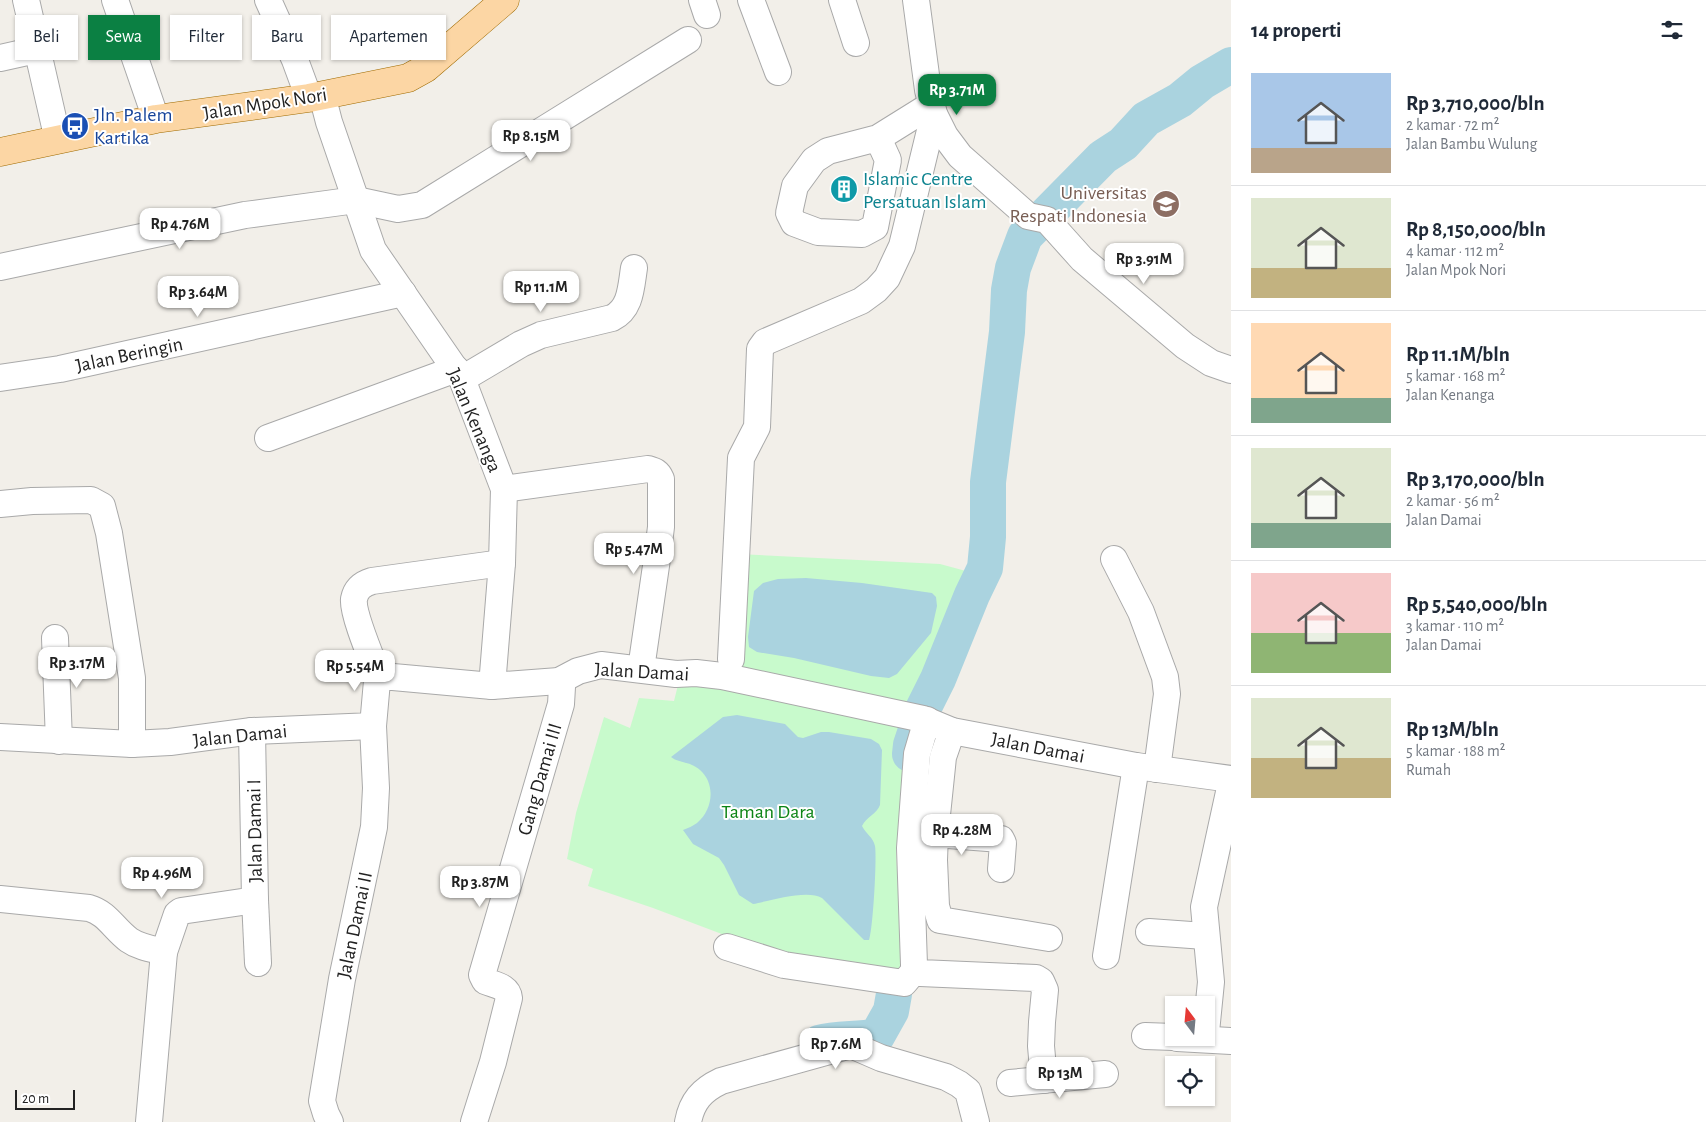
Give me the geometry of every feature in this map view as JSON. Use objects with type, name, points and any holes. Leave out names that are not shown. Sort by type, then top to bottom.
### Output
[{"type":"main road","name":"Jalan Mpok Nori","points":[[0,152],[156,120],[316,97],[408,78],[426,68],[505,0]]},
{"type":"street","points":[[26,0],[29,15]]},
{"type":"street","points":[[115,0],[156,120]]},
{"type":"street","name":"Jalan Kenanga","points":[[268,0],[295,60],[329,122],[373,250],[459,374],[504,488],[502,562],[492,686]]},
{"type":"street","points":[[751,0],[778,72]]},
{"type":"street","points":[[842,0],[856,43]]},
{"type":"street","points":[[916,0],[932,109],[945,136],[960,156],[1038,218],[1082,259],[1185,346],[1210,362],[1231,370]]},
{"type":"street","points":[[0,266],[245,215],[356,200],[398,209],[422,205],[688,40]]},
{"type":"street","points":[[0,58],[15,55]]},
{"type":"street","points":[[38,60],[58,140]]},
{"type":"street","points":[[878,138],[932,109]]},
{"type":"street","points":[[731,659],[742,458],[757,427],[760,349],[765,342],[861,301],[876,290],[887,278],[902,246],[932,109]]},
{"type":"street","points":[[268,438],[459,374],[541,335],[612,318],[619,314],[628,303],[634,268]]},
{"type":"street","name":"Jalan Beringin","points":[[0,378],[60,370],[403,292]]},
{"type":"street","points":[[504,488],[648,469],[655,471],[659,475],[661,479],[661,527],[641,670]]},
{"type":"street","points":[[0,504],[32,501],[91,500],[102,506],[132,678],[132,744]]},
{"type":"street","points":[[1106,956],[1147,768],[1167,694],[1165,676],[1142,612],[1114,559]]},
{"type":"street","points":[[373,726],[377,681],[379,678],[357,617],[354,601],[358,588],[364,583],[372,581],[502,562]]},
{"type":"street","points":[[55,638],[59,741]]},
{"type":"street","name":"Jalan Damai","points":[[379,678],[382,676],[492,686],[559,681],[578,671],[601,665],[676,674],[722,676],[921,719],[952,731],[1147,768],[1231,781]]},
{"type":"street","name":"Gang Damai III","points":[[474,1122],[493,1062],[509,998],[509,993],[505,988],[485,981],[482,975],[561,704],[562,687],[559,681]]},
{"type":"street","points":[[921,719],[910,848],[914,965],[920,973],[1036,978],[1041,981],[1045,990],[1041,1046],[1044,1080]]},
{"type":"street","name":"Jalan Damai","points":[[0,737],[132,744],[170,742],[252,731],[373,726]]},
{"type":"street","name":"Jalan Damai II","points":[[330,1122],[322,1101],[342,979],[371,847],[375,813],[376,788],[373,726]]},
{"type":"street","name":"Jalan Damai I","points":[[150,1122],[164,952],[178,912],[255,900],[252,731]]},
{"type":"street","points":[[952,731],[943,757],[935,834],[936,906],[940,920],[1050,938]]},
{"type":"street","points":[[1210,996],[1211,982],[1205,936],[1204,907],[1231,781]]},
{"type":"street","points":[[935,834],[1001,839],[1003,843],[1001,869]]},
{"type":"street","points":[[0,899],[89,908],[99,911],[130,941],[164,952]]},
{"type":"street","points":[[255,900],[258,963]]},
{"type":"street","points":[[1149,932],[1205,936]]},
{"type":"street","points":[[727,947],[784,965],[904,983],[916,970]]},
{"type":"street","points":[[1144,1036],[1165,1037]]},
{"type":"street","points":[[1215,1038],[1231,1041]]},
{"type":"street","points":[[688,1122],[698,1097],[706,1088],[721,1081],[851,1045],[881,1058],[946,1077],[959,1084],[968,1091],[976,1122]]},
{"type":"street","points":[[1010,1083],[1105,1074]]},
{"type":"green space","name":"Taman Dara","points":[[738,554],[940,564],[977,574],[908,735],[896,851],[902,969],[893,975],[785,958],[653,908],[588,886],[593,869],[567,859],[576,813],[604,717],[630,728],[639,698],[674,701],[680,677],[730,684]]},
{"type":"water","points":[[806,578],[862,583],[932,593],[936,597],[937,606],[931,633],[897,674],[889,678],[871,676],[794,658],[757,652],[749,647],[748,637],[754,591],[763,583],[778,579]]},
{"type":"water","points":[[737,715],[785,724],[798,737],[803,738],[821,732],[829,732],[871,739],[879,744],[882,750],[880,805],[862,826],[873,840],[875,846],[875,878],[869,940],[864,940],[822,898],[798,895],[753,904],[739,895],[719,858],[693,844],[683,830],[695,824],[706,811],[710,797],[709,782],[700,770],[671,757],[723,717]]},
{"type":"waterway","points":[[910,754],[911,745],[923,709],[938,679],[985,568],[988,537],[988,482],[1007,332],[1009,290],[1013,268],[1025,236],[1103,157],[1123,144],[1146,119],[1180,100],[1202,82],[1231,65]]},
{"type":"waterway","points":[[819,1043],[877,1036],[891,1011],[894,994]]},
{"type":"place","name":"Jln. Palem Kartika","points":[[75,126]]},
{"type":"place","name":"Islamic Centre Persatuan Islam","points":[[844,189]]},
{"type":"place","name":"Universitas Respati Indonesia","points":[[1166,204]]}]
